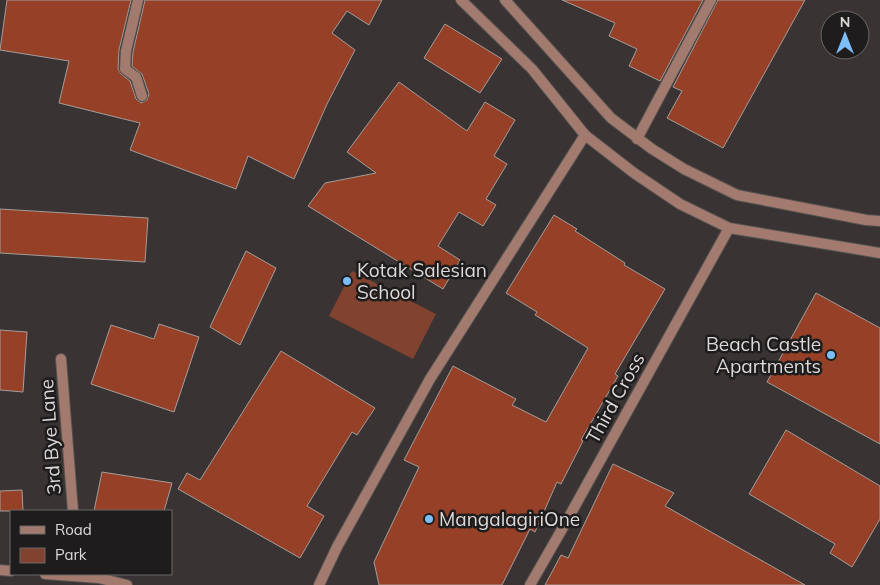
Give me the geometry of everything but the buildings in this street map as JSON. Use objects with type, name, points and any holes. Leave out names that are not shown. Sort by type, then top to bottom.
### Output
[{"type":"street","points":[[138,0],[126,51],[125,69],[136,77],[142,96]]},
{"type":"street","points":[[461,0],[532,69],[585,134],[634,173],[680,204],[729,228],[880,253]]},
{"type":"street","points":[[505,0],[611,118],[637,139],[684,169],[738,195],[866,220],[880,221]]},
{"type":"street","points":[[637,139],[711,0]]},
{"type":"street","points":[[319,585],[337,547],[430,379],[585,134]]},
{"type":"street","name":"Third Cross","points":[[530,585],[566,524],[729,228]]},
{"type":"street","name":"3rd Bye Lane","points":[[61,359],[73,510]]},
{"type":"street","points":[[71,575],[97,576],[127,585]]},
{"type":"green space","points":[[352,271],[436,314],[413,359],[329,316]]},
{"type":"place","name":"Kotak Salesian School","points":[[347,281]]},
{"type":"place","name":"Beach Castle Apartments","points":[[831,355]]},
{"type":"place","name":"MangalagiriOne","points":[[429,519]]}]
